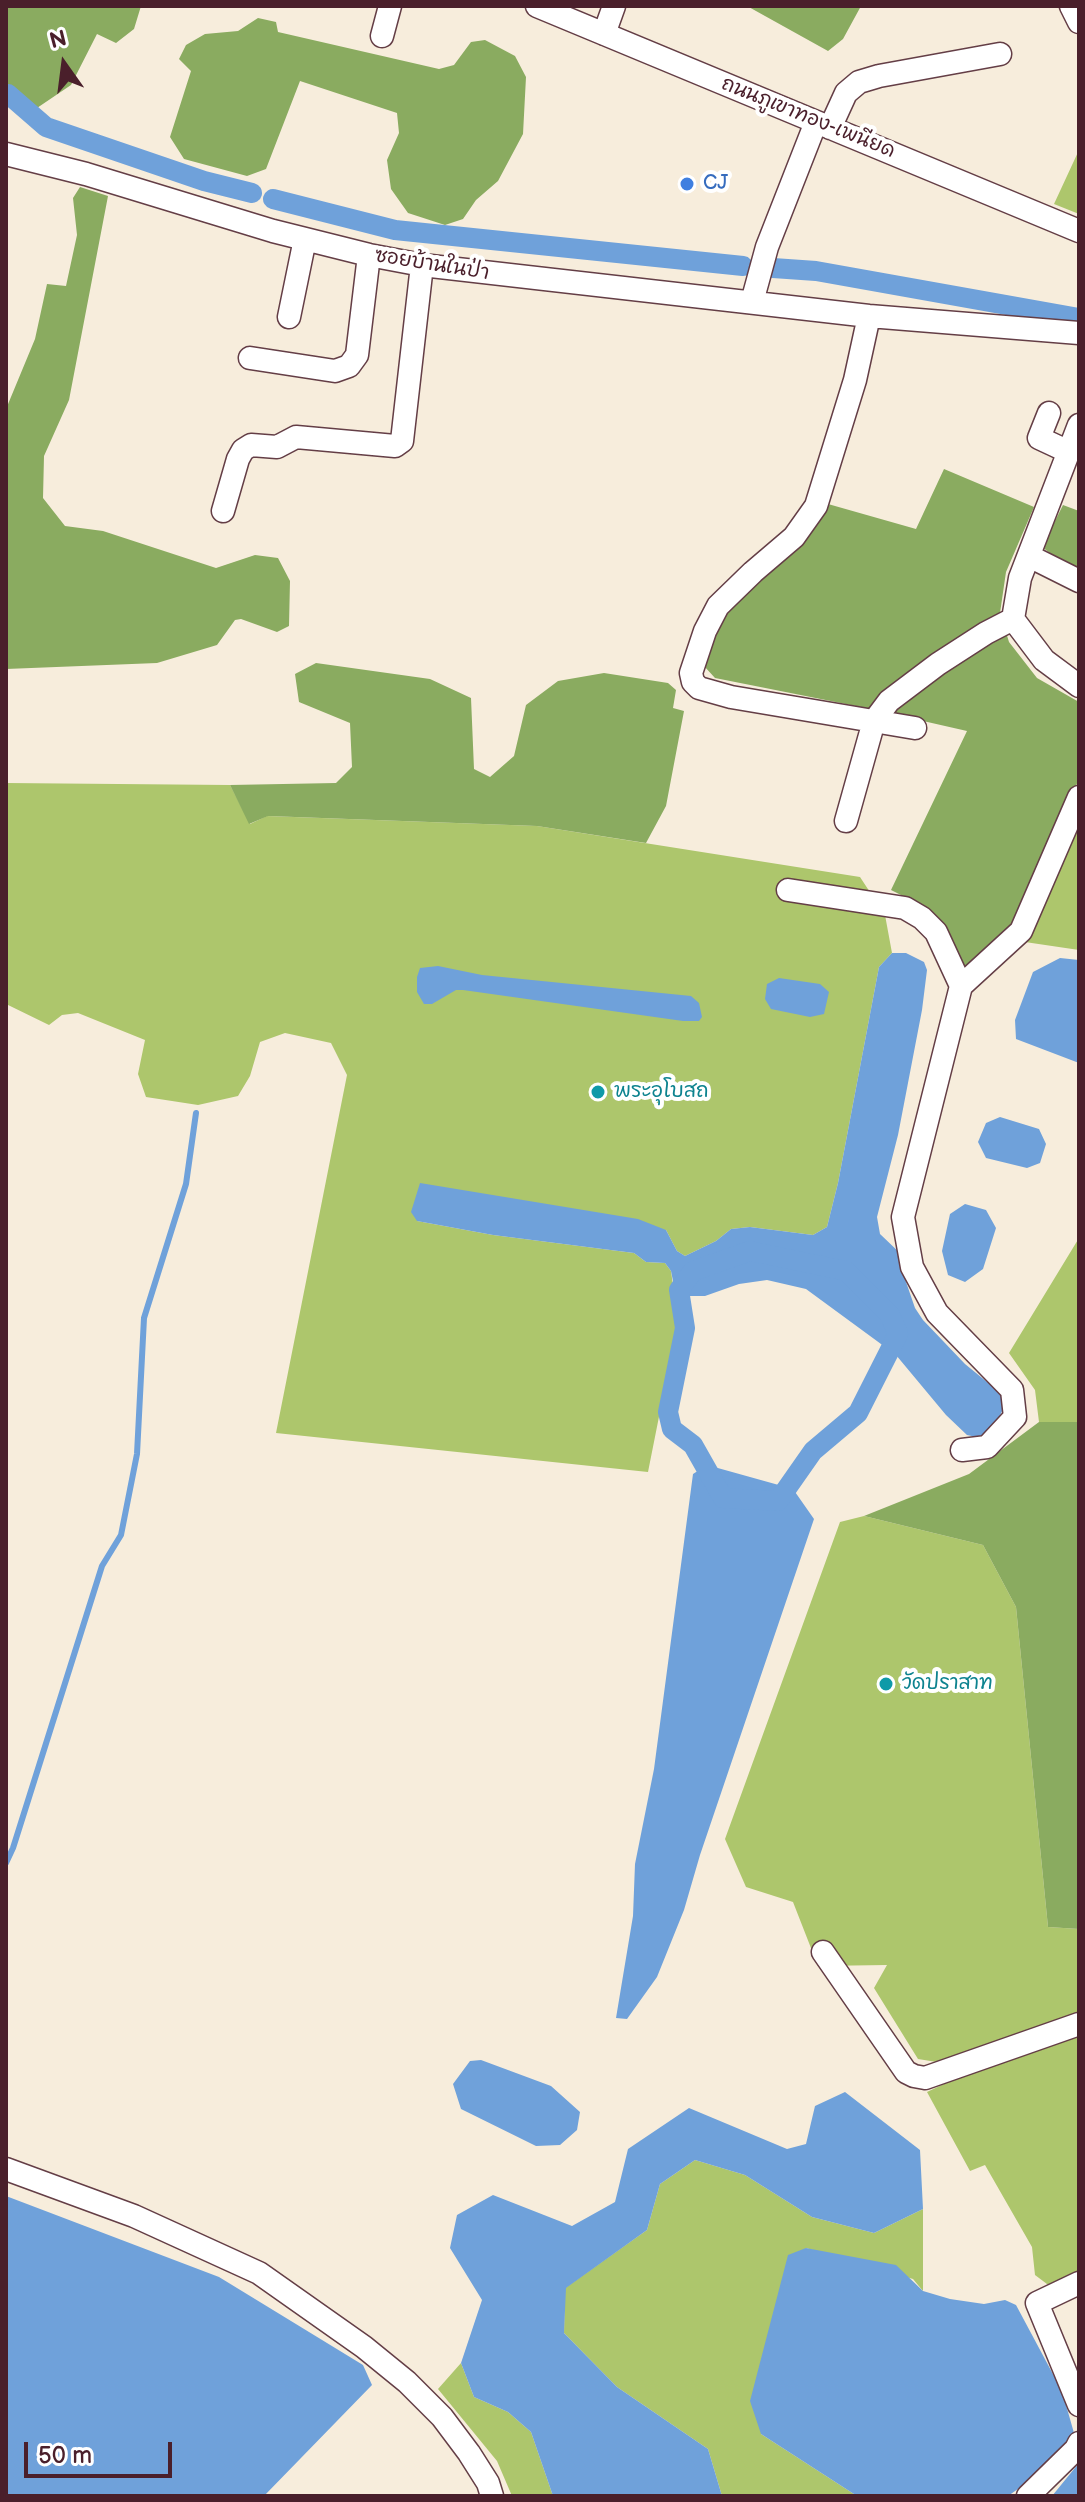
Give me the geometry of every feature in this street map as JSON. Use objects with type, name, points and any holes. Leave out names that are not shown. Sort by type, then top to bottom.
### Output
[{"type":"street","points":[[382,36],[390,6]]},
{"type":"street","name":"ถนนภูเขาทอง-เพนียด","points":[[537,6],[1079,231]]},
{"type":"street","points":[[604,34],[614,6]]},
{"type":"street","points":[[1071,6],[1079,22]]},
{"type":"street","points":[[752,302],[767,247],[823,125],[846,93],[859,82],[1000,54]]},
{"type":"street","name":"ซอยบ้านในป่า","points":[[6,154],[86,174],[305,239],[422,265],[869,316],[1079,333]]},
{"type":"street","points":[[289,317],[305,239]]},
{"type":"street","points":[[250,358],[335,371],[349,366],[357,355],[369,255]]},
{"type":"street","points":[[223,511],[238,459],[243,450],[251,445],[277,447],[296,437],[395,446],[402,441],[422,265]]},
{"type":"street","points":[[869,316],[855,380],[816,506],[794,537],[718,606],[705,631],[691,673],[693,682],[699,688],[731,697],[915,728]]},
{"type":"street","points":[[1049,413],[1039,438],[1069,452]]},
{"type":"street","points":[[1079,425],[1020,578],[1013,619],[1044,660],[1079,686]]},
{"type":"street","points":[[1029,556],[1079,581]]},
{"type":"street","points":[[846,821],[874,721],[889,701],[938,664],[1013,619]]},
{"type":"street","points":[[962,1450],[987,1447],[1015,1417],[1012,1390],[937,1313],[912,1267],[903,1217],[961,986],[1021,931],[1079,797]]},
{"type":"street","points":[[788,890],[905,908],[922,918],[936,932],[961,986]]},
{"type":"street","points":[[823,1952],[906,2072],[914,2076],[925,2078],[1079,2024]]},
{"type":"street","points":[[6,2169],[134,2216],[259,2273],[364,2347],[407,2382],[442,2417],[469,2453],[488,2483],[492,2496]]},
{"type":"street","points":[[1079,2283],[1037,2303],[1079,2405]]},
{"type":"street","points":[[1028,2496],[1079,2443]]},
{"type":"green space","points":[[6,6],[141,6],[134,29],[116,43],[97,34],[71,85],[37,108],[6,101]]},
{"type":"green space","points":[[747,6],[861,6],[843,39],[828,51]]},
{"type":"green space","points":[[258,18],[276,22],[278,32],[439,69],[454,65],[471,42],[485,40],[515,56],[526,77],[523,134],[498,181],[476,200],[463,219],[445,225],[408,213],[391,189],[387,160],[399,133],[397,113],[300,81],[266,169],[247,176],[184,159],[170,137],[191,71],[179,59],[186,45],[205,34],[238,31]]},
{"type":"green space","points":[[1079,150],[1079,214],[1054,204]]},
{"type":"green space","points":[[80,187],[108,196],[69,400],[44,456],[43,498],[65,526],[103,531],[216,568],[255,555],[278,558],[290,581],[289,626],[277,632],[241,619],[235,620],[217,645],[157,663],[6,669],[6,409],[35,339],[47,284],[66,286],[77,235],[73,198]]},
{"type":"green space","points":[[944,469],[1034,507],[1006,572],[1000,613],[1009,642],[1037,678],[1079,702],[1079,779],[1015,923],[963,969],[911,900],[891,890],[967,731],[715,678],[704,666],[722,616],[760,574],[806,538],[828,504],[916,529]]},
{"type":"green space","points":[[1063,505],[1079,511],[1079,575],[1042,547]]},
{"type":"green space","points":[[316,663],[430,679],[471,698],[474,769],[490,777],[514,756],[526,705],[558,681],[604,673],[668,683],[676,690],[673,708],[684,711],[666,806],[646,843],[537,826],[268,816],[249,824],[230,785],[336,783],[352,767],[350,723],[299,702],[295,674]]},
{"type":"green space","points":[[6,783],[230,785],[250,824],[267,816],[537,826],[860,877],[885,915],[892,953],[879,967],[827,1227],[813,1235],[750,1227],[731,1229],[716,1241],[685,1256],[677,1251],[666,1230],[417,1221],[493,1235],[634,1253],[646,1262],[665,1263],[671,1271],[678,1321],[648,1472],[276,1433],[347,1075],[331,1043],[285,1033],[260,1042],[250,1076],[238,1096],[198,1105],[146,1097],[138,1074],[145,1040],[78,1013],[62,1015],[49,1025],[6,1004]]},
{"type":"green space","points":[[1079,820],[1079,950],[1025,942]]},
{"type":"green space","points":[[1079,1238],[1079,1422],[1039,1422],[1035,1390],[1009,1353]]},
{"type":"green space","points":[[1039,1422],[1079,1422],[1079,1929],[1048,1927],[1016,1607],[983,1545],[864,1516],[969,1474]]},
{"type":"green space","points":[[864,1516],[983,1545],[1016,1607],[1048,1927],[1079,1929],[1079,2013],[943,2063],[918,2059],[874,1988],[887,1965],[818,1966],[793,1902],[746,1887],[725,1839],[840,1522]]},
{"type":"green space","points":[[1079,2035],[1079,2274],[1051,2287],[1035,2275],[1032,2247],[985,2165],[970,2171],[927,2092],[993,2061]]},
{"type":"green space","points":[[695,2160],[745,2175],[812,2217],[874,2233],[923,2209],[923,2291],[913,2279],[806,2248],[761,2434],[857,2496],[722,2496],[708,2449],[617,2387],[564,2333],[565,2288],[647,2230],[660,2184]]},
{"type":"green space","points":[[461,2363],[474,2397],[508,2412],[531,2432],[553,2496],[512,2496],[497,2461],[438,2389]]},
{"type":"water","points":[[892,953],[906,953],[924,962],[927,970],[898,1135],[877,1217],[880,1234],[902,1255],[905,1279],[915,1308],[923,1320],[965,1364],[1003,1395],[1005,1405],[994,1428],[981,1438],[967,1435],[946,1415],[896,1355],[806,1289],[767,1280],[739,1284],[705,1296],[688,1296],[674,1286],[671,1271],[665,1263],[646,1262],[634,1253],[493,1235],[417,1221],[411,1212],[420,1183],[638,1219],[666,1230],[677,1251],[685,1256],[716,1241],[731,1229],[750,1227],[813,1235],[827,1227],[879,967]]},
{"type":"water","points":[[1060,958],[1079,960],[1079,1063],[1016,1039],[1015,1020],[1033,972]]},
{"type":"water","points":[[438,966],[482,975],[691,996],[699,1003],[702,1017],[699,1021],[683,1021],[463,990],[456,990],[432,1004],[424,1004],[417,992],[420,968]]},
{"type":"water","points":[[779,978],[820,984],[829,992],[824,1014],[810,1017],[771,1009],[765,999],[767,984]]},
{"type":"water","points":[[1000,1117],[1039,1129],[1046,1144],[1040,1163],[1027,1168],[986,1158],[978,1142],[986,1123]]},
{"type":"water","points":[[965,1204],[986,1210],[996,1228],[983,1269],[965,1282],[948,1275],[942,1251],[950,1214]]},
{"type":"water","points":[[707,1465],[793,1489],[814,1519],[684,1910],[657,1977],[627,2019],[616,2018],[633,1916],[635,1864],[654,1769],[693,1474]]},
{"type":"water","points":[[481,2060],[551,2086],[580,2112],[577,2130],[560,2145],[536,2146],[461,2109],[453,2084],[470,2061]]},
{"type":"water","points":[[845,2092],[920,2150],[923,2209],[874,2233],[812,2217],[745,2175],[695,2160],[660,2184],[647,2230],[566,2288],[564,2333],[617,2387],[708,2449],[722,2496],[553,2496],[531,2432],[508,2412],[474,2397],[461,2363],[482,2300],[450,2248],[457,2215],[493,2195],[572,2226],[615,2202],[628,2149],[689,2108],[787,2149],[806,2144],[815,2106]]},
{"type":"water","points":[[6,2196],[219,2277],[363,2365],[372,2385],[264,2496],[6,2496]]},
{"type":"water","points":[[806,2248],[896,2265],[923,2291],[950,2299],[984,2304],[1005,2300],[1016,2305],[1062,2391],[1074,2433],[1042,2472],[1008,2496],[857,2496],[761,2434],[750,2401],[788,2255]]},
{"type":"water","points":[[1079,2463],[1079,2496],[1052,2496]]},
{"type":"waterway","points":[[8,94],[46,127],[204,181],[252,193]]},
{"type":"waterway","points":[[273,199],[395,230],[743,266]]},
{"type":"waterway","points":[[773,268],[816,271],[1079,318]]},
{"type":"waterway","points":[[6,1863],[102,1566],[121,1535],[137,1454],[144,1318],[186,1184],[196,1113]]},
{"type":"waterway","points":[[750,1251],[846,1271],[890,1315],[898,1334],[858,1413],[813,1451],[778,1501],[723,1498],[693,1445],[672,1429],[668,1412],[685,1328],[679,1290],[693,1271],[750,1251]]},
{"type":"place","name":"CJ","points":[[687,184]]},
{"type":"place","name":"พระอุโบสถ","points":[[598,1092]]},
{"type":"place","name":"วัดปราสาท","points":[[886,1684]]}]
